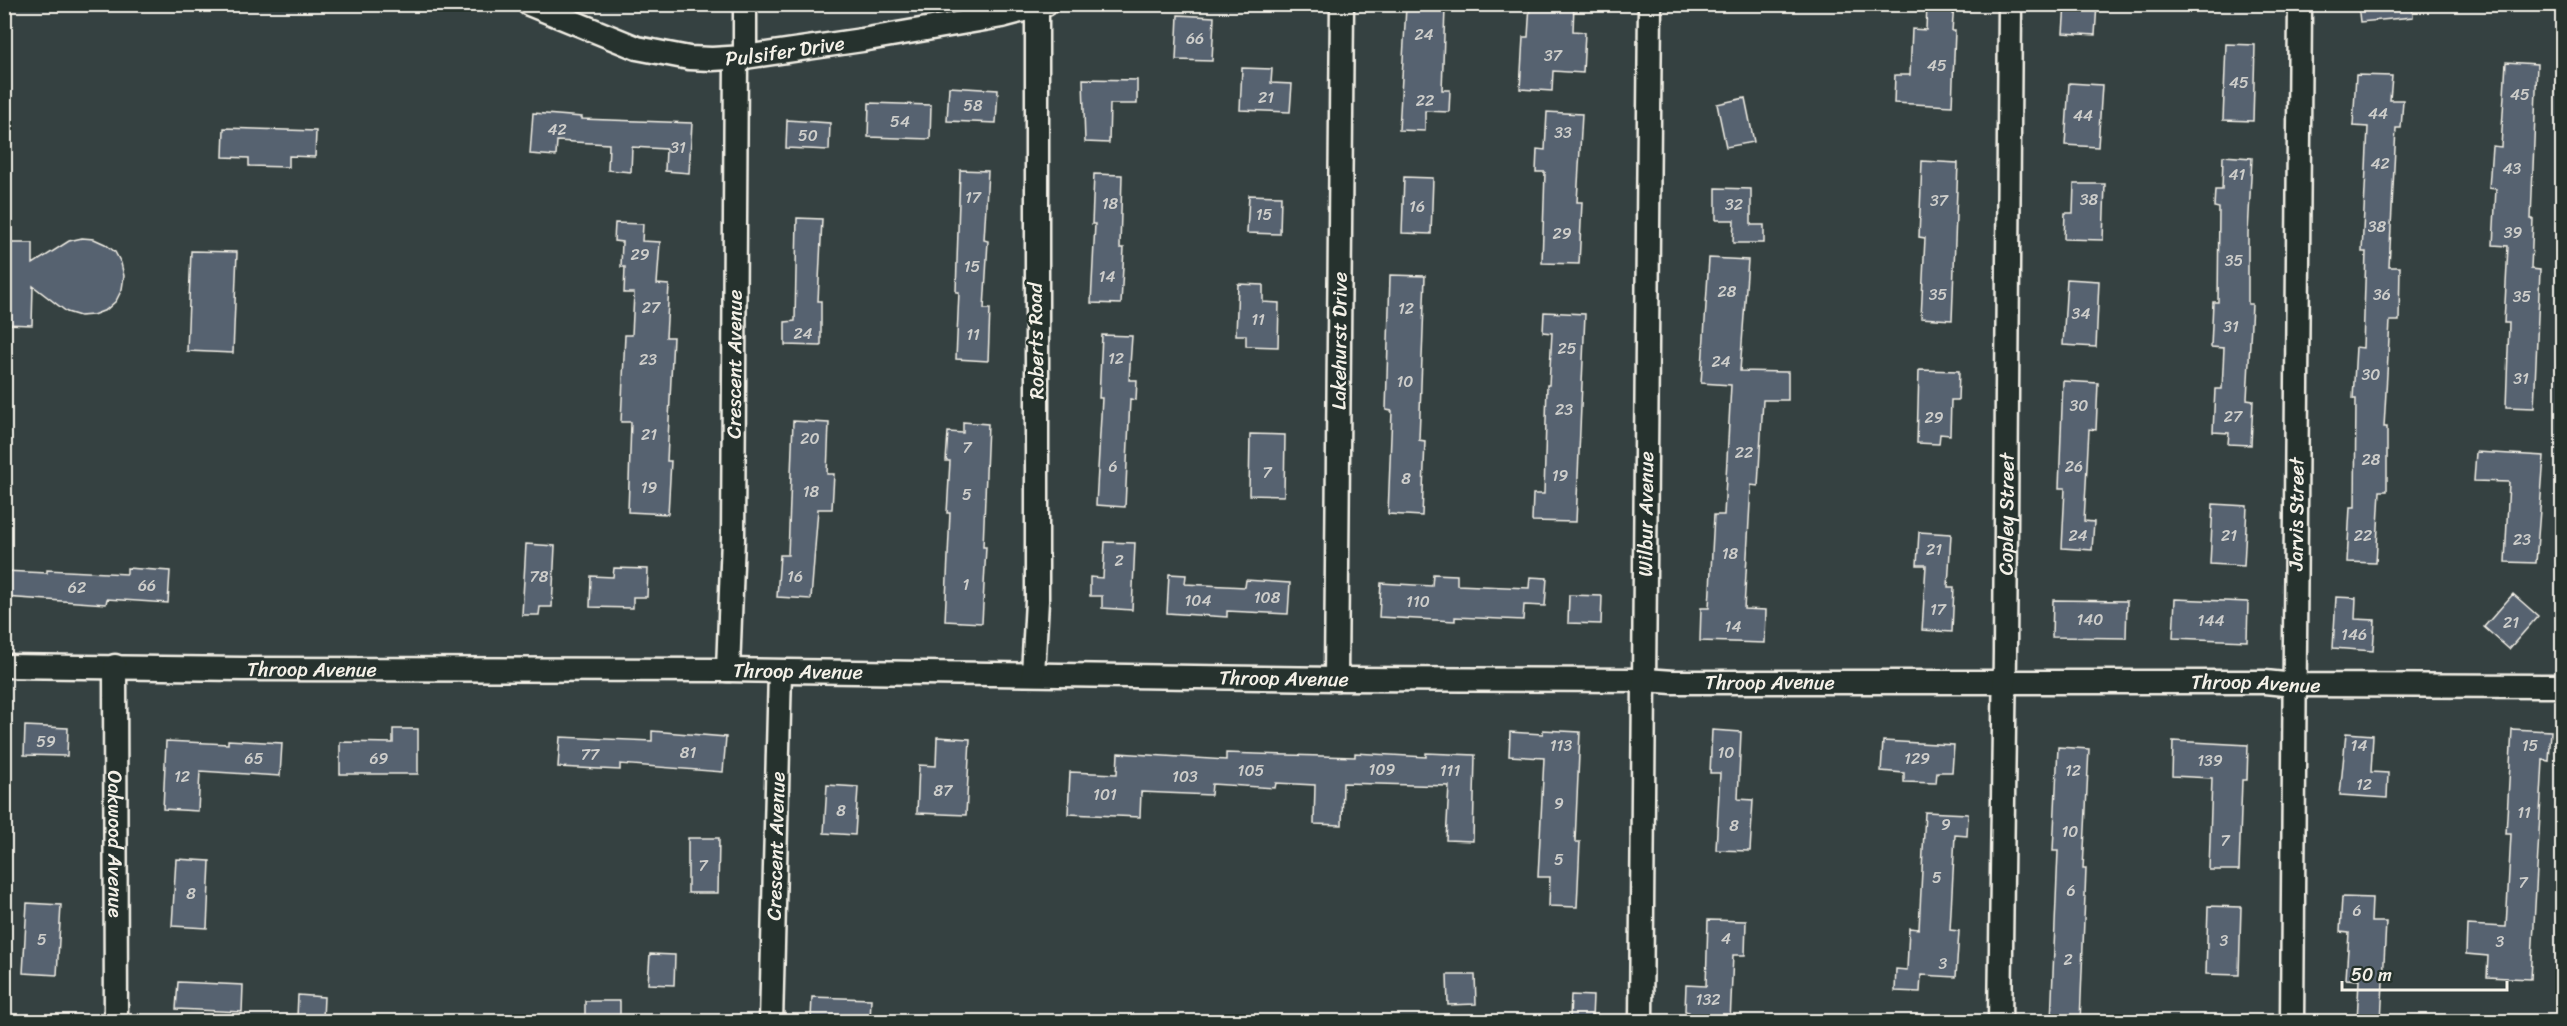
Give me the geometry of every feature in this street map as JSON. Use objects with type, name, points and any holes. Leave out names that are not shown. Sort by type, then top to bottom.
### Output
[{"type":"street","name":"Pulsifer Drive","points":[[529,4],[637,48],[689,58],[740,58],[862,40],[1041,6]]},
{"type":"street","name":"Crescent Avenue","points":[[728,669],[733,538],[740,58],[744,4]]},
{"type":"street","name":"Lakehurst Drive","points":[[1336,679],[1342,4]]},
{"type":"street","name":"Wilbur Avenue","points":[[1641,1022],[1650,4]]},
{"type":"street","name":"Copley Street","points":[[2000,1022],[2010,4]]},
{"type":"street","name":"Jarvis Street","points":[[2292,1022],[2300,4]]},
{"type":"street","name":"Roberts Road","points":[[1034,674],[1037,601],[1041,6]]},
{"type":"street","name":"Throop Avenue","points":[[4,666],[243,669],[728,669],[780,672],[1899,684],[2242,682],[2294,685],[2562,686]]},
{"type":"street","name":"Oakwood Avenue","points":[[115,666],[116,1022]]},
{"type":"street","name":"Crescent Avenue","points":[[771,1022],[780,672]]},
{"type":"building","points":[[1530,4],[1574,4],[1573,31],[1585,32],[1583,73],[1553,71],[1552,91],[1520,89],[1523,37],[1528,37]]},
{"type":"building","points":[[1927,4],[1954,4],[1952,106],[1894,103],[1895,75],[1910,75],[1912,29],[1926,30]]},
{"type":"building","points":[[2065,4],[2097,4],[2095,35],[2063,33]]},
{"type":"building","points":[[2358,4],[2412,4],[2413,17],[2360,22]]},
{"type":"building","points":[[1406,7],[1445,9],[1442,90],[1450,90],[1449,112],[1425,111],[1425,131],[1399,130]]},
{"type":"building","points":[[1178,15],[1214,17],[1212,61],[1176,60]]},
{"type":"building","points":[[2226,44],[2255,45],[2253,121],[2223,120]]},
{"type":"building","points":[[2506,62],[2537,64],[2531,269],[2540,270],[2534,408],[2506,407],[2509,323],[2504,323],[2508,246],[2493,245],[2496,189],[2489,188],[2492,146],[2501,147]]},
{"type":"building","points":[[1242,68],[1272,69],[1271,83],[1292,84],[1290,112],[1240,110]]},
{"type":"building","points":[[2356,75],[2392,76],[2390,100],[2403,100],[2401,128],[2396,128],[2389,267],[2400,267],[2399,321],[2390,321],[2384,427],[2387,427],[2387,491],[2380,491],[2376,563],[2347,562],[2350,507],[2355,507],[2356,399],[2353,399],[2356,347],[2363,348],[2366,252],[2362,252],[2368,127],[2353,126]]},
{"type":"building","points":[[1083,79],[1137,80],[1137,104],[1110,104],[1109,143],[1085,142]]},
{"type":"building","points":[[2069,83],[2102,85],[2098,147],[2065,145]]},
{"type":"building","points":[[949,87],[998,90],[996,123],[947,121]]},
{"type":"building","points":[[1745,98],[1754,142],[1726,147],[1717,104]]},
{"type":"building","points":[[869,103],[931,105],[930,139],[868,137]]},
{"type":"building","points":[[1547,112],[1582,114],[1577,202],[1582,202],[1579,264],[1542,263],[1545,172],[1536,172],[1537,149],[1545,150]]},
{"type":"building","points":[[533,113],[582,117],[582,119],[692,123],[689,173],[665,171],[666,149],[632,147],[631,172],[608,170],[609,144],[557,141],[556,156],[530,154]]},
{"type":"building","points":[[787,120],[830,123],[829,150],[786,148]]},
{"type":"building","points":[[224,128],[316,131],[315,157],[289,156],[289,167],[249,166],[249,158],[223,157]]},
{"type":"building","points":[[2223,156],[2252,158],[2248,233],[2248,304],[2252,304],[2247,399],[2253,400],[2251,445],[2228,444],[2229,433],[2213,432],[2215,389],[2222,389],[2224,348],[2211,347],[2213,302],[2218,302],[2219,208],[2214,207],[2215,190],[2222,190]]},
{"type":"building","points":[[1922,161],[1958,163],[1952,320],[1921,318],[1925,238],[1919,237]]},
{"type":"building","points":[[960,170],[988,171],[984,240],[988,241],[984,309],[990,309],[988,361],[956,359]]},
{"type":"building","points":[[1094,174],[1122,175],[1120,248],[1124,248],[1121,304],[1091,303],[1095,224],[1092,224]]},
{"type":"building","points":[[1404,177],[1433,178],[1431,234],[1402,233]]},
{"type":"building","points":[[2074,184],[2105,184],[2103,240],[2064,239],[2065,213],[2073,213]]},
{"type":"building","points":[[1716,188],[1751,189],[1751,225],[1764,225],[1764,243],[1733,243],[1734,220],[1716,220]]},
{"type":"building","points":[[1249,195],[1281,196],[1280,234],[1247,233]]},
{"type":"building","points":[[797,218],[822,219],[818,301],[821,301],[821,346],[785,345],[785,322],[795,321]]},
{"type":"building","points":[[615,223],[643,224],[642,241],[660,242],[657,284],[669,285],[666,337],[673,337],[667,461],[671,461],[668,514],[628,512],[631,422],[621,422],[625,335],[632,335],[634,293],[624,293],[625,267],[621,267],[622,242],[614,241]]},
{"type":"building","points":[[82,238],[94,239],[105,244],[115,252],[121,263],[124,276],[122,289],[116,301],[106,310],[93,315],[80,316],[67,312],[33,286],[32,325],[4,324],[4,243],[33,243],[33,264],[69,241]]},
{"type":"building","points":[[191,251],[237,252],[233,353],[187,351]]},
{"type":"building","points":[[1709,258],[1748,260],[1740,371],[1788,372],[1788,400],[1763,400],[1758,486],[1751,485],[1744,609],[1766,610],[1765,643],[1700,641],[1701,608],[1709,608],[1714,515],[1724,515],[1731,385],[1701,383]]},
{"type":"building","points":[[1390,275],[1425,276],[1419,440],[1425,441],[1422,516],[1388,514],[1392,411],[1386,410]]},
{"type":"building","points":[[2067,279],[2099,281],[2096,347],[2063,345]]},
{"type":"building","points":[[1238,284],[1263,285],[1263,302],[1279,303],[1278,347],[1246,346],[1246,335],[1236,335]]},
{"type":"building","points":[[1544,312],[1585,314],[1576,522],[1532,521],[1533,494],[1544,494],[1547,385],[1549,385],[1552,333],[1543,332]]},
{"type":"building","points":[[1102,335],[1132,336],[1129,380],[1137,380],[1136,400],[1130,399],[1125,507],[1096,505],[1102,398],[1099,398]]},
{"type":"building","points":[[1919,370],[1959,371],[1958,400],[1951,400],[1950,435],[1940,434],[1939,444],[1917,443]]},
{"type":"building","points":[[2063,381],[2098,383],[2096,430],[2089,429],[2084,521],[2094,522],[2092,550],[2062,548],[2065,488],[2059,488]]},
{"type":"building","points":[[793,421],[829,423],[827,474],[834,474],[832,509],[818,509],[811,599],[777,597],[780,555],[788,555]]},
{"type":"building","points":[[963,422],[988,424],[982,623],[945,621],[950,513],[947,513],[950,461],[946,461],[948,432],[963,433]]},
{"type":"building","points":[[1250,434],[1285,435],[1284,496],[1249,495]]},
{"type":"building","points":[[2476,452],[2544,456],[2536,563],[2505,562],[2509,482],[2474,481]]},
{"type":"building","points":[[2213,504],[2247,506],[2244,566],[2210,564]]},
{"type":"building","points":[[1919,532],[1951,534],[1948,587],[1954,587],[1952,632],[1922,630],[1926,565],[1917,565]]},
{"type":"building","points":[[1105,542],[1135,543],[1132,610],[1102,608],[1102,596],[1090,596],[1090,577],[1103,578]]},
{"type":"building","points":[[526,544],[555,546],[552,607],[540,607],[539,615],[522,615]]},
{"type":"building","points":[[127,568],[170,571],[168,603],[107,599],[106,604],[4,597],[4,571],[47,573],[47,570],[127,574]]},
{"type":"building","points":[[614,568],[648,569],[647,597],[633,597],[633,608],[590,607],[591,576],[613,577]]},
{"type":"building","points":[[1169,574],[1186,575],[1185,584],[1245,587],[1246,580],[1290,583],[1288,614],[1227,611],[1227,617],[1167,613]]},
{"type":"building","points":[[1433,574],[1457,575],[1457,585],[1529,588],[1530,577],[1547,578],[1545,606],[1524,605],[1523,620],[1455,617],[1455,621],[1379,617],[1381,583],[1432,586]]},
{"type":"building","points":[[2513,594],[2538,616],[2509,649],[2484,627]]},
{"type":"building","points":[[1569,595],[1602,596],[1601,624],[1568,623]]},
{"type":"building","points":[[2336,597],[2356,598],[2355,619],[2375,620],[2373,651],[2333,648]]},
{"type":"building","points":[[2175,599],[2248,602],[2247,641],[2173,638]]},
{"type":"building","points":[[2053,600],[2127,601],[2126,638],[2052,637]]},
{"type":"building","points":[[25,726],[68,728],[67,756],[24,755]]},
{"type":"building","points":[[393,729],[418,729],[418,774],[340,774],[340,742],[393,743]]},
{"type":"building","points":[[2512,729],[2551,731],[2549,761],[2543,760],[2531,979],[2487,977],[2488,956],[2466,954],[2467,925],[2506,927],[2511,834],[2506,834]]},
{"type":"building","points":[[1543,730],[1580,732],[1575,842],[1580,842],[1577,907],[1549,906],[1550,877],[1538,877],[1544,758],[1509,756],[1510,732],[1543,734]]},
{"type":"building","points":[[1712,730],[1741,732],[1738,799],[1753,800],[1750,851],[1716,850],[1720,773],[1710,773]]},
{"type":"building","points":[[652,731],[726,737],[723,772],[620,764],[620,770],[558,767],[560,737],[652,741]]},
{"type":"building","points":[[2346,733],[2373,735],[2371,772],[2388,773],[2387,798],[2340,795]]},
{"type":"building","points":[[937,737],[970,739],[966,815],[917,813],[919,765],[936,766]]},
{"type":"building","points":[[228,740],[282,743],[280,776],[200,771],[198,811],[163,809],[166,741],[228,744]]},
{"type":"building","points":[[1883,741],[1954,745],[1952,772],[1937,772],[1936,783],[1904,782],[1904,773],[1881,771]]},
{"type":"building","points":[[2173,741],[2248,745],[2247,780],[2242,780],[2239,870],[2209,870],[2212,778],[2172,776]]},
{"type":"building","points":[[2058,747],[2089,749],[2083,869],[2086,869],[2080,1022],[2051,1022],[2058,851],[2053,851]]},
{"type":"building","points":[[1118,753],[1226,760],[1226,753],[1355,757],[1355,753],[1426,757],[1426,753],[1475,755],[1473,841],[1446,840],[1449,786],[1343,783],[1342,825],[1314,824],[1315,785],[1276,783],[1275,788],[1212,784],[1211,795],[1141,792],[1140,817],[1068,814],[1070,772],[1117,774]]},
{"type":"building","points":[[827,785],[858,787],[855,835],[824,833]]},
{"type":"building","points":[[1925,812],[1968,814],[1967,836],[1955,835],[1950,930],[1959,931],[1956,977],[1921,975],[1920,992],[1895,991],[1896,969],[1907,970],[1909,928],[1919,929]]},
{"type":"building","points":[[688,838],[719,838],[718,893],[688,893]]},
{"type":"building","points":[[176,859],[210,861],[207,928],[172,926]]},
{"type":"building","points":[[2342,897],[2372,898],[2371,922],[2386,922],[2381,1022],[2357,1022],[2359,980],[2346,979],[2349,933],[2340,932]]},
{"type":"building","points":[[27,903],[61,905],[57,975],[23,973]]},
{"type":"building","points":[[2208,906],[2241,907],[2239,975],[2206,974]]},
{"type":"building","points":[[1708,920],[1746,921],[1745,955],[1733,955],[1730,1022],[1688,1022],[1689,1012],[1685,1011],[1686,985],[1706,986]]},
{"type":"building","points":[[650,954],[675,955],[674,985],[648,984]]},
{"type":"building","points":[[1447,975],[1475,975],[1476,1004],[1448,1005]]},
{"type":"building","points":[[178,982],[243,985],[242,1012],[176,1009]]},
{"type":"building","points":[[298,995],[324,997],[323,1019],[297,1018]]},
{"type":"building","points":[[1571,995],[1593,996],[1592,1019],[1570,1018]]},
{"type":"building","points":[[812,997],[871,999],[870,1022],[811,1019]]},
{"type":"building","points":[[585,1001],[620,1001],[620,1022],[585,1022]]}]
